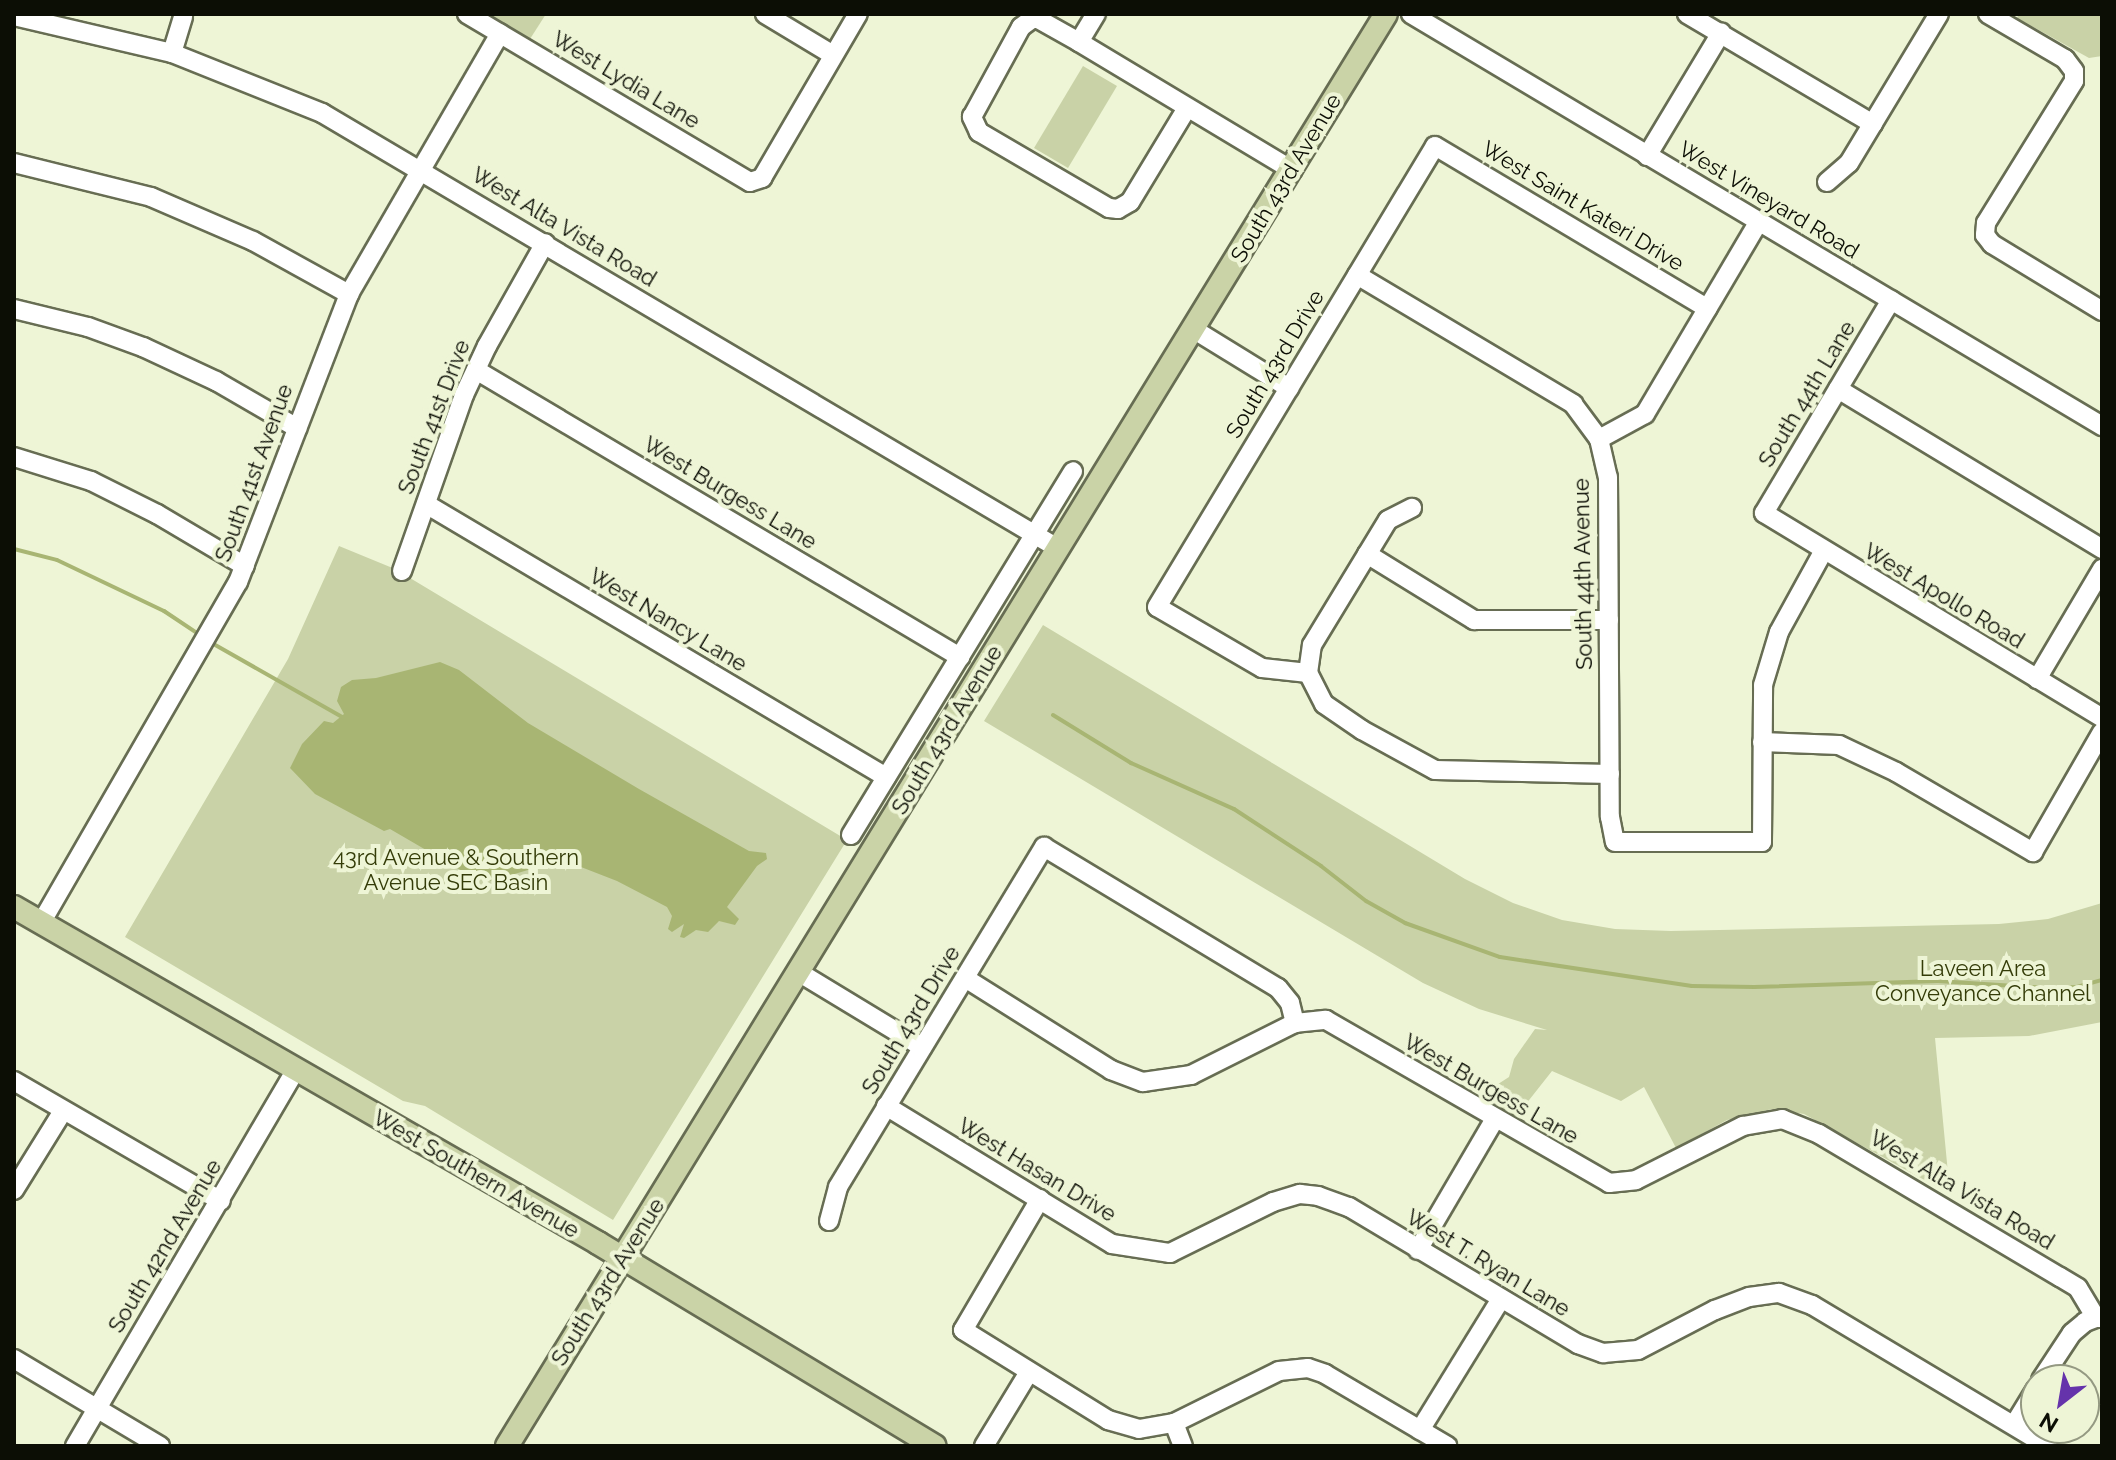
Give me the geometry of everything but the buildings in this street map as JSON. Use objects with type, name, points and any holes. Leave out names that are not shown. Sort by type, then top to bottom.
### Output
[{"type":"main road","name":"South 43rd Avenue","points":[[507,1446],[1386,14]]},
{"type":"main road","name":"West Southern Avenue","points":[[14,907],[622,1258],[935,1446]]},
{"type":"street","name":"West Lydia Lane","points":[[467,14],[750,182],[762,178],[833,55]]},
{"type":"street","points":[[765,14],[833,55],[858,14]]},
{"type":"street","points":[[1079,42],[1096,14]]},
{"type":"street","name":"West Vineyard Road","points":[[1411,14],[2102,426]]},
{"type":"street","points":[[1687,14],[1873,124]]},
{"type":"street","points":[[1827,182],[1849,163],[1939,14]]},
{"type":"street","points":[[1988,14],[2065,59],[2074,71],[2074,81],[1986,223],[1985,235],[1992,244],[2102,311]]},
{"type":"street","name":"West Alta Vista Road","points":[[14,16],[172,53],[322,113],[420,168],[1059,549]]},
{"type":"street","points":[[172,53],[183,17]]},
{"type":"street","points":[[1187,108],[1130,202],[1118,209],[1109,208],[975,128],[972,117],[1026,22],[1038,19],[1292,170]]},
{"type":"street","points":[[1647,156],[1721,33]]},
{"type":"street","name":"South 41st Avenue","points":[[41,923],[245,566],[349,294],[500,34]]},
{"type":"street","name":"South 43rd Drive","points":[[1308,673],[1262,668],[1157,607],[1435,146]]},
{"type":"street","name":"West Saint Kateri Drive","points":[[1435,146],[1707,308]]},
{"type":"street","points":[[14,163],[151,197],[253,241],[349,294]]},
{"type":"street","points":[[1357,275],[1573,404],[1599,439],[1645,414],[1759,221]]},
{"type":"street","name":"South 41st Drive","points":[[402,571],[476,370],[545,243]]},
{"type":"street","name":"South 44th Lane","points":[[1764,513],[1891,300]]},
{"type":"street","points":[[14,309],[88,327],[143,347],[216,381],[297,428]]},
{"type":"street","points":[[1193,329],[1289,388]]},
{"type":"street","name":"West Burgess Lane","points":[[476,370],[960,657]]},
{"type":"street","points":[[1838,389],[2102,549]]},
{"type":"street","name":"South 44th Avenue","points":[[1599,439],[1608,477],[1610,817],[1615,842],[1762,842],[1762,742]]},
{"type":"street","points":[[14,457],[91,481],[157,514],[245,566]]},
{"type":"street","name":"South 43rd Avenue","points":[[851,835],[1073,472]]},
{"type":"street","name":"West Nancy Lane","points":[[426,504],[886,777]]},
{"type":"street","points":[[1412,508],[1388,520],[1312,645],[1308,673],[1324,704],[1362,730],[1435,770],[1610,774]]},
{"type":"street","name":"West Apollo Road","points":[[1764,513],[1823,552],[2102,718]]},
{"type":"street","points":[[1823,552],[1779,632],[1763,685],[1762,742],[1839,745],[1896,772],[2033,852],[2102,732]]},
{"type":"street","points":[[1367,554],[1474,620],[1609,620]]},
{"type":"street","points":[[2037,679],[2102,569]]},
{"type":"street","name":"South 43rd Drive","points":[[829,1221],[838,1187],[1044,847],[1278,988],[1290,1003],[1295,1023]]},
{"type":"street","points":[[800,973],[922,1047]]},
{"type":"street","points":[[965,978],[1111,1070],[1143,1082],[1191,1075],[1295,1023]]},
{"type":"street","name":"West Burgess Lane","points":[[1295,1023],[1326,1020],[1609,1183],[1636,1180],[1743,1126],[1782,1119]]},
{"type":"street","name":"South 42nd Avenue","points":[[75,1446],[296,1070]]},
{"type":"street","points":[[14,1081],[221,1201]]},
{"type":"street","name":"West Hasan Drive","points":[[886,1106],[1112,1244],[1170,1253]]},
{"type":"street","points":[[14,1190],[63,1111]]},
{"type":"street","points":[[1418,1250],[1495,1119]]},
{"type":"street","name":"West Alta Vista Road","points":[[1782,1119],[1819,1134],[2078,1288],[2099,1318]]},
{"type":"street","name":"West T. Ryan Lane","points":[[1170,1253],[1273,1202],[1300,1194],[1318,1196],[1349,1207],[1578,1344],[1603,1353],[1638,1350],[1715,1310],[1749,1297],[1779,1293],[1812,1305],[2014,1425]]},
{"type":"street","points":[[1040,1199],[963,1330],[1108,1420],[1139,1429],[1174,1423],[1279,1371],[1308,1368],[1325,1374],[1447,1446]]},
{"type":"street","points":[[1420,1430],[1501,1299]]},
{"type":"street","points":[[2052,1364],[2072,1333],[2085,1322],[2099,1318]]},
{"type":"street","points":[[14,1359],[160,1446]]},
{"type":"street","points":[[984,1446],[1029,1372]]},
{"type":"street","points":[[2020,1415],[2014,1425],[2048,1446]]},
{"type":"street","points":[[1174,1423],[1183,1446]]},
{"type":"green space","points":[[487,14],[546,14],[530,39]]},
{"type":"green space","points":[[2019,14],[2102,14],[2102,56],[2089,58],[2017,18]]},
{"type":"green space","points":[[1083,66],[1117,86],[1068,168],[1034,148]]},
{"type":"green space","name":"43rd Avenue & Southern Avenue SEC Basin","points":[[339,546],[395,569],[847,840],[613,1220],[425,1106],[403,1101],[125,937],[288,659]]},
{"type":"green space","name":"Laveen Area Conveyance Channel","points":[[1043,625],[1465,879],[1513,903],[1562,920],[1615,929],[1671,931],[1999,924],[2048,919],[2102,903],[2102,1022],[2029,1036],[1935,1038],[1950,1194],[1804,1114],[1772,1109],[1727,1120],[1676,1148],[1644,1087],[1621,1101],[1552,1071],[1515,1118],[1481,1095],[1509,1077],[1514,1059],[1535,1029],[1547,1030],[1479,1009],[1423,983],[984,721]]},
{"type":"shaded area","points":[[440,662],[459,670],[528,723],[639,789],[749,851],[766,853],[767,859],[757,866],[727,907],[739,919],[735,925],[719,921],[708,932],[696,930],[684,938],[680,937],[684,924],[672,932],[668,929],[672,916],[667,907],[617,881],[581,867],[551,863],[492,881],[469,875],[390,829],[384,831],[315,794],[290,768],[302,744],[324,721],[333,723],[344,714],[337,701],[341,687],[352,680],[376,678]]},
{"type":"waterway","points":[[14,549],[57,560],[164,611],[200,635]]},
{"type":"waterway","points":[[210,642],[342,717]]},
{"type":"waterway","points":[[1053,715],[1131,763],[1234,809],[1321,866],[1366,901],[1405,923],[1500,957],[1692,986],[1938,981],[2047,988],[2077,987],[2102,980]]}]
